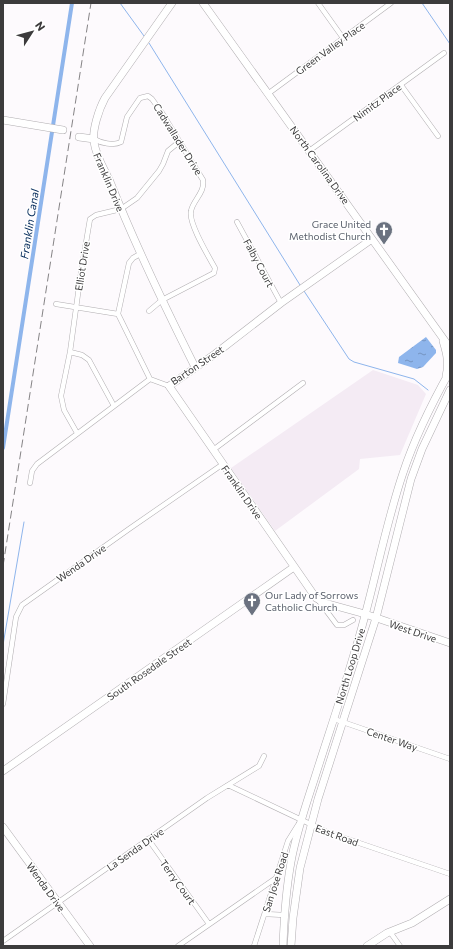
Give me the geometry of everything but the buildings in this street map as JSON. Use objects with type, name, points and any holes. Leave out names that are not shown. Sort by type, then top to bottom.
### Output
[{"type":"street","name":"Franklin Drive","points":[[172,3],[105,98],[99,112],[94,139],[95,150],[140,254],[195,367]]},
{"type":"street","name":"North Carolina Drive","points":[[203,3],[450,348]]},
{"type":"street","points":[[318,3],[343,38]]},
{"type":"street","points":[[381,3],[384,8]]},
{"type":"street","name":"Green Valley Place","points":[[268,93],[391,3]]},
{"type":"street","name":"Nimitz Place","points":[[309,151],[444,53]]},
{"type":"street","points":[[401,85],[438,136]]},
{"type":"street","name":"Cadwallader Drive","points":[[79,137],[112,144],[121,142],[127,117],[140,98],[148,96],[152,99],[203,180],[203,190],[193,206],[191,217],[215,271],[212,275],[162,300],[149,311]]},
{"type":"street","points":[[3,120],[60,129]]},
{"type":"street","name":"Elliot Drive","points":[[77,433],[64,410],[61,399],[70,352],[90,219],[96,214],[121,209],[136,198],[159,171],[168,151],[179,142]]},
{"type":"street","name":"Falby Court","points":[[237,222],[281,303]]},
{"type":"street","name":"Barton Street","points":[[150,379],[169,386],[372,238]]},
{"type":"street","points":[[30,483],[32,471],[36,464],[150,379],[118,314],[129,263],[133,258],[140,254]]},
{"type":"street","points":[[56,304],[118,314]]},
{"type":"street","points":[[445,339],[448,357],[446,378]]},
{"type":"street","points":[[70,352],[82,355],[89,360],[114,406]]},
{"type":"street","name":"North Loop Drive","points":[[283,946],[284,915],[291,861],[301,820],[355,652],[386,530],[403,472],[437,394],[450,371]]},
{"type":"street","points":[[213,450],[303,383]]},
{"type":"street","name":"Franklin Drive","points":[[169,386],[294,567],[337,625],[344,625],[353,620]]},
{"type":"street","name":"North Loop Drive","points":[[291,946],[293,918],[300,868],[322,786],[376,618],[411,479],[422,449],[450,390]]},
{"type":"street","points":[[414,445],[422,449]]},
{"type":"street","name":"Wenda Drive","points":[[3,704],[16,617],[22,605],[129,528],[223,464]]},
{"type":"street","name":"South Rosedale Street","points":[[3,771],[294,567]]},
{"type":"street","points":[[316,598],[325,603],[376,618]]},
{"type":"street","name":"West Drive","points":[[376,618],[450,643]]},
{"type":"street","name":"Center Way","points":[[334,719],[450,759]]},
{"type":"street","name":"La Senda Drive","points":[[3,941],[216,792],[260,765],[264,756]]},
{"type":"street","name":"East Road","points":[[228,785],[326,832],[450,874]]},
{"type":"street","name":"San Jose Road","points":[[254,946],[288,840],[301,820]]},
{"type":"street","name":"Wenda Drive","points":[[3,827],[90,946]]},
{"type":"street","name":"Terry Court","points":[[148,839],[209,924]]},
{"type":"street","points":[[178,946],[276,878]]},
{"type":"street","points":[[367,946],[381,936],[412,924],[450,899]]},
{"type":"street","points":[[265,914],[284,915]]},
{"type":"street","points":[[390,932],[400,946]]},
{"type":"shaded area","points":[[373,370],[418,385],[426,394],[400,455],[360,459],[359,469],[275,531],[231,468]]},
{"type":"water","points":[[426,337],[436,350],[436,353],[423,367],[417,369],[398,363],[399,357]]},
{"type":"waterway","name":"Franklin Canal","points":[[3,448],[72,3]]},
{"type":"waterway","points":[[120,3],[144,36]]},
{"type":"waterway","points":[[422,3],[450,44]]},
{"type":"waterway","points":[[149,43],[300,285]]},
{"type":"waterway","points":[[304,291],[349,359],[354,362],[414,379],[428,390]]},
{"type":"waterway","points":[[3,645],[24,522]]},
{"type":"railway","points":[[3,566],[91,3]]},
{"type":"place","name":"Grace United Methodist Church","points":[[384,245]]},
{"type":"place","name":"Our Lady of Sorrows Catholic Church","points":[[252,616]]}]
